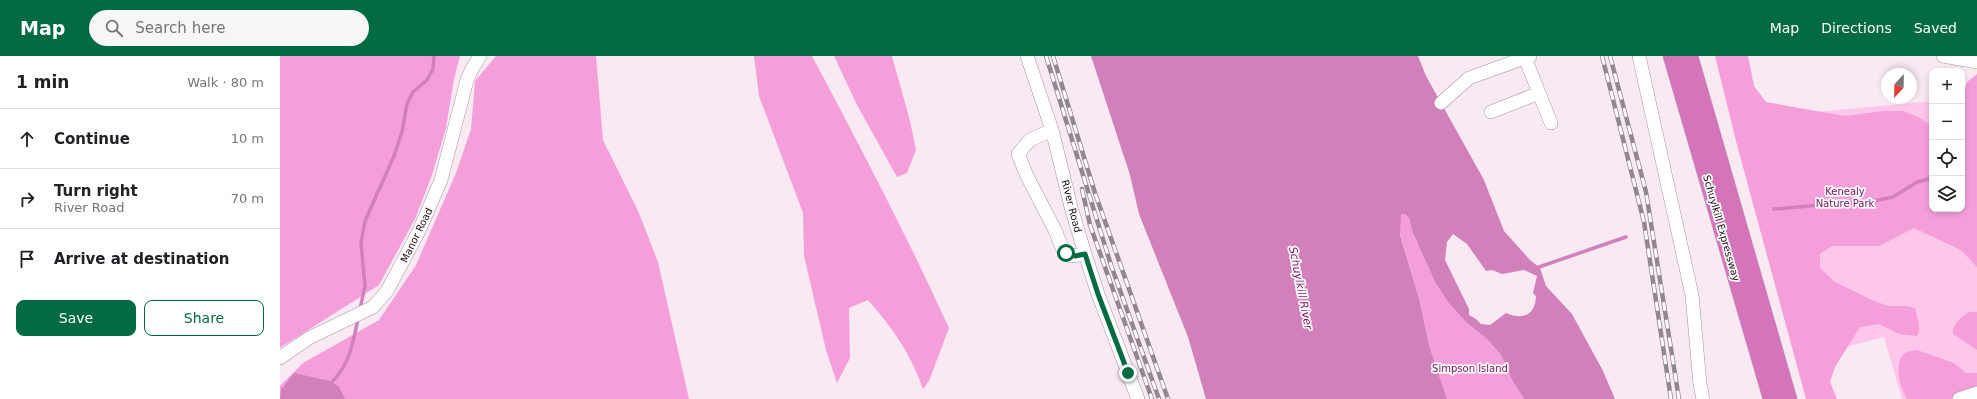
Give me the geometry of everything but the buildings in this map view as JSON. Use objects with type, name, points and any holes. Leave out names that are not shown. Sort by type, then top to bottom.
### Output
[{"type":"highway","name":"Schuylkill Expressway","points":[[1672,56],[1717,182],[1747,285],[1788,399]]},
{"type":"highway","name":"Schuylkill Expressway","points":[[1689,56],[1717,182]]},
{"type":"highway","name":"Schuylkill Expressway","points":[[1747,285],[1772,399]]},
{"type":"street","name":"Manor Road","points":[[280,358],[323,331],[373,307],[390,285],[433,200],[447,160],[467,80],[480,56]]},
{"type":"street","name":"River Road","points":[[1027,56],[1052,130],[1071,207],[1085,254],[1098,294],[1138,399]]},
{"type":"street","points":[[1639,56],[1692,295],[1703,399]]},
{"type":"street","points":[[1943,56],[1977,62]]},
{"type":"street","points":[[1441,103],[1469,78],[1527,57],[1551,123]]},
{"type":"street","points":[[1491,112],[1539,93]]},
{"type":"street","points":[[1052,130],[1030,140],[1018,154],[1027,176],[1055,230],[1063,250],[1071,256],[1085,254]]},
{"type":"street","points":[[1960,399],[1977,393]]},
{"type":"green space","points":[[280,56],[460,56],[454,79],[446,128],[432,175],[415,219],[379,285],[280,348]]},
{"type":"green space","points":[[496,56],[596,56],[603,140],[639,213],[658,262],[689,399],[280,399],[280,386],[303,363],[379,320],[416,265],[456,173],[471,129],[475,81]]},
{"type":"green space","points":[[754,56],[812,56],[883,191],[949,328],[929,381],[923,389],[907,353],[885,320],[868,300],[849,308],[850,358],[837,383],[826,350],[804,256],[803,213],[759,96]]},
{"type":"green space","points":[[834,56],[892,56],[910,121],[916,150],[907,173],[897,177],[857,105]]},
{"type":"green space","name":"Kenealy Nature Park","points":[[1715,56],[1748,56],[1754,86],[1766,102],[1845,116],[1884,111],[1903,111],[1918,117],[1929,124],[1929,212],[1965,212],[1965,89],[1967,82],[1977,74],[1977,267],[1961,250],[1914,228],[1879,246],[1832,246],[1820,254],[1820,268],[1835,282],[1888,306],[1907,306],[1915,308],[1919,326],[1917,336],[1899,334],[1879,324],[1860,327],[1835,367],[1830,382],[1837,399],[1806,399],[1737,145]]},
{"type":"green space","name":"Kenealy Nature Park","points":[[1977,97],[1977,382],[1933,399],[1902,399],[1884,337],[1801,359],[1734,120],[1901,104],[1917,104],[1917,102],[1929,101],[1929,212],[1965,212],[1965,98]]},
{"type":"green space","name":"Simpson Island","points":[[1400,214],[1405,214],[1409,218],[1412,231],[1435,282],[1467,323],[1487,339],[1501,355],[1512,380],[1524,399],[1447,399],[1429,345],[1419,298],[1400,234]]},
{"type":"green space","points":[[1968,312],[1977,312],[1977,350],[1953,334],[1955,324]]},
{"type":"green space","points":[[1917,350],[1954,363],[1966,373],[1977,373],[1977,388],[1955,399],[1907,399],[1904,395],[1900,382],[1899,363],[1901,357],[1905,353]]},
{"type":"water","name":"Schuylkill River","points":[[1091,56],[1418,56],[1426,76],[1484,180],[1504,231],[1530,260],[1540,268],[1546,286],[1572,314],[1603,371],[1615,399],[1524,399],[1512,380],[1501,355],[1487,339],[1467,323],[1449,303],[1435,282],[1412,231],[1409,218],[1405,214],[1401,214],[1400,235],[1419,298],[1429,345],[1447,399],[1206,399],[1188,337],[1139,214],[1130,175]],"holes":[[[1453,234],[1467,244],[1486,271],[1492,270],[1502,274],[1524,270],[1537,276],[1533,293],[1536,296],[1535,303],[1531,312],[1523,316],[1506,313],[1490,325],[1481,324],[1469,315],[1469,309],[1445,260],[1447,242]]]},
{"type":"water","points":[[294,373],[330,381],[339,387],[345,399],[280,399],[281,390]]},
{"type":"waterway","points":[[360,309],[365,286],[361,243],[365,221],[394,156],[402,132],[407,104],[413,92],[427,80],[433,69],[434,56]]},
{"type":"waterway","points":[[1774,209],[1864,203],[1893,197],[1917,182],[1929,179]]},
{"type":"waterway","points":[[1536,268],[1626,237]]},
{"type":"waterway","points":[[329,385],[342,370],[346,362],[352,346],[358,319]]},
{"type":"railway","points":[[1046,56],[1111,265],[1159,399]]},
{"type":"railway","points":[[1053,56],[1095,193],[1168,399]]},
{"type":"railway","points":[[1602,56],[1644,222],[1671,399]]},
{"type":"railway","points":[[1610,56],[1646,192],[1679,399]]},
{"type":"railway","points":[[1082,189],[1090,225],[1152,399]]},
{"type":"route","points":[[1066,253],[1071,256],[1085,254],[1098,294],[1128,373]]}]
